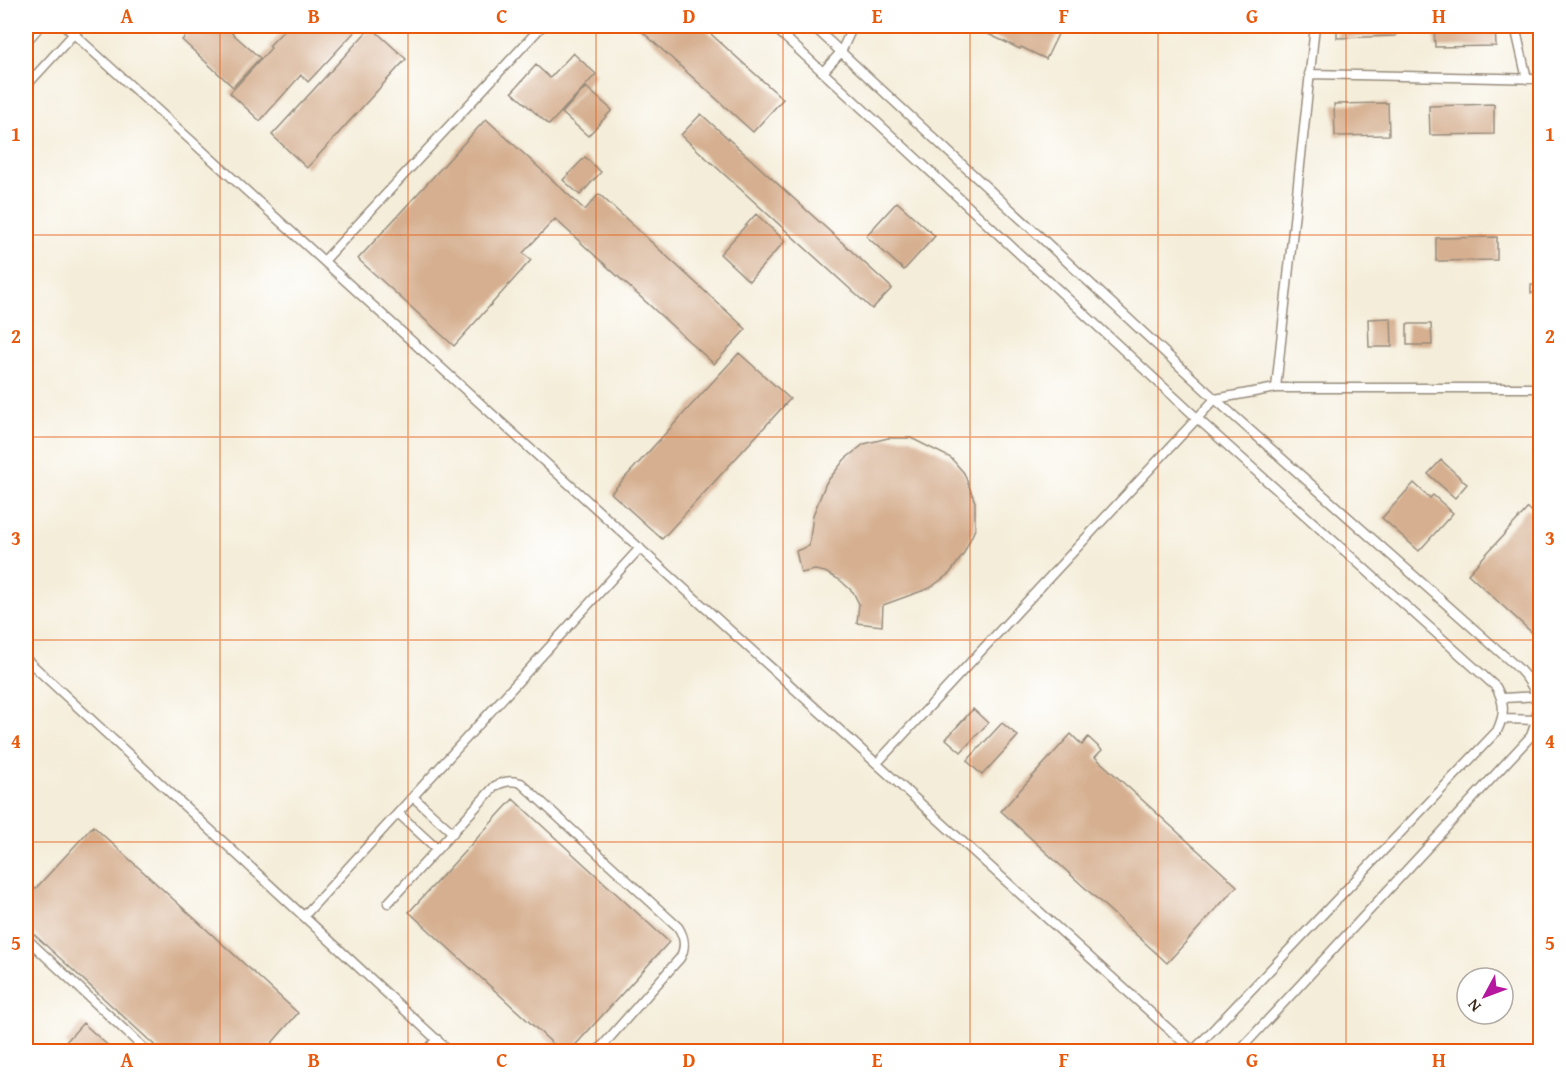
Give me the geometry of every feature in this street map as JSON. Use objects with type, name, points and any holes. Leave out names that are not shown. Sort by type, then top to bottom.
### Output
[{"type":"lane","points":[[26,42],[40,26]]},
{"type":"lane","points":[[65,26],[1193,1051],[1497,731],[1503,719],[1503,698],[1496,687],[1198,419],[773,26]]},
{"type":"lane","points":[[26,86],[81,26]]},
{"type":"lane","points":[[324,261],[542,26]]},
{"type":"lane","points":[[813,26],[1215,399],[1518,668],[1530,680],[1539,696],[1539,720],[1531,736],[1238,1052]]},
{"type":"lane","points":[[823,72],[841,52],[852,26]]},
{"type":"lane","points":[[1276,388],[1315,26]]},
{"type":"lane","points":[[1515,26],[1527,79]]},
{"type":"lane","points":[[1309,74],[1540,79]]},
{"type":"lane","points":[[877,763],[1215,399],[1276,388],[1540,388]]},
{"type":"lane","points":[[304,916],[640,548]]},
{"type":"lane","points":[[26,659],[450,1052]]},
{"type":"lane","points":[[1503,698],[1539,696]]},
{"type":"lane","points":[[1503,719],[1539,720]]},
{"type":"lane","points":[[388,903],[495,786],[503,781],[512,780],[521,783],[678,927],[685,942],[680,958],[597,1052]]},
{"type":"lane","points":[[412,797],[453,833]]},
{"type":"lane","points":[[398,813],[437,849]]},
{"type":"lane","points":[[26,938],[148,1052]]},
{"type":"lane","points":[[426,1052],[437,1039]]},
{"type":"building","points":[[195,26],[224,26],[260,58],[233,87],[182,40]]},
{"type":"building","points":[[288,26],[360,26],[308,82],[301,75],[260,121],[230,93]]},
{"type":"building","points":[[636,26],[702,26],[783,99],[753,132]]},
{"type":"building","points":[[971,26],[1062,26],[1046,59]]},
{"type":"building","points":[[1337,26],[1396,26],[1396,36],[1337,38]]},
{"type":"building","points":[[1434,26],[1495,26],[1496,46],[1435,47]]},
{"type":"building","points":[[371,27],[406,59],[307,168],[272,135]]},
{"type":"building","points":[[573,53],[596,74],[549,125],[512,92],[536,65],[550,78]]},
{"type":"building","points":[[586,87],[612,110],[588,136],[562,113]]},
{"type":"building","points":[[1388,103],[1389,135],[1335,136],[1334,104]]},
{"type":"building","points":[[1494,104],[1494,134],[1430,135],[1429,106]]},
{"type":"building","points":[[701,114],[892,288],[872,309],[681,135]]},
{"type":"building","points":[[486,119],[585,210],[599,194],[746,329],[714,364],[555,219],[523,253],[531,260],[454,346],[358,259]]},
{"type":"building","points":[[585,157],[601,172],[580,195],[563,180]]},
{"type":"building","points":[[897,202],[935,236],[904,270],[866,236]]},
{"type":"building","points":[[756,214],[785,241],[749,281],[720,254]]},
{"type":"building","points":[[1497,237],[1497,260],[1436,261],[1436,238]]},
{"type":"building","points":[[1531,285],[1540,285],[1540,293],[1531,293]]},
{"type":"building","points":[[1391,318],[1392,347],[1369,347],[1368,319]]},
{"type":"building","points":[[1407,324],[1431,324],[1432,345],[1407,345]]},
{"type":"building","points":[[739,353],[790,399],[662,539],[611,493]]},
{"type":"building","points":[[888,438],[911,438],[951,458],[964,473],[975,502],[975,529],[963,555],[950,573],[930,588],[883,605],[882,626],[857,623],[859,604],[853,592],[840,580],[825,572],[815,570],[801,573],[796,551],[809,546],[813,515],[826,483],[845,459],[864,444]]},
{"type":"building","points":[[1441,460],[1467,484],[1455,498],[1428,474]]},
{"type":"building","points":[[1414,483],[1430,498],[1433,495],[1453,513],[1419,551],[1382,518]]},
{"type":"building","points":[[1528,508],[1540,519],[1540,640],[1468,574]]},
{"type":"building","points":[[973,709],[988,723],[961,752],[946,739]]},
{"type":"building","points":[[1002,723],[1018,736],[982,775],[967,761]]},
{"type":"building","points":[[1071,734],[1082,745],[1088,737],[1102,750],[1095,757],[1237,886],[1167,963],[1001,811]]},
{"type":"building","points":[[513,799],[669,942],[569,1052],[562,1052],[409,912]]},
{"type":"building","points":[[93,826],[298,1013],[264,1052],[162,1052],[26,927],[26,899]]},
{"type":"building","points":[[83,1023],[115,1052],[74,1052],[65,1043]]}]
